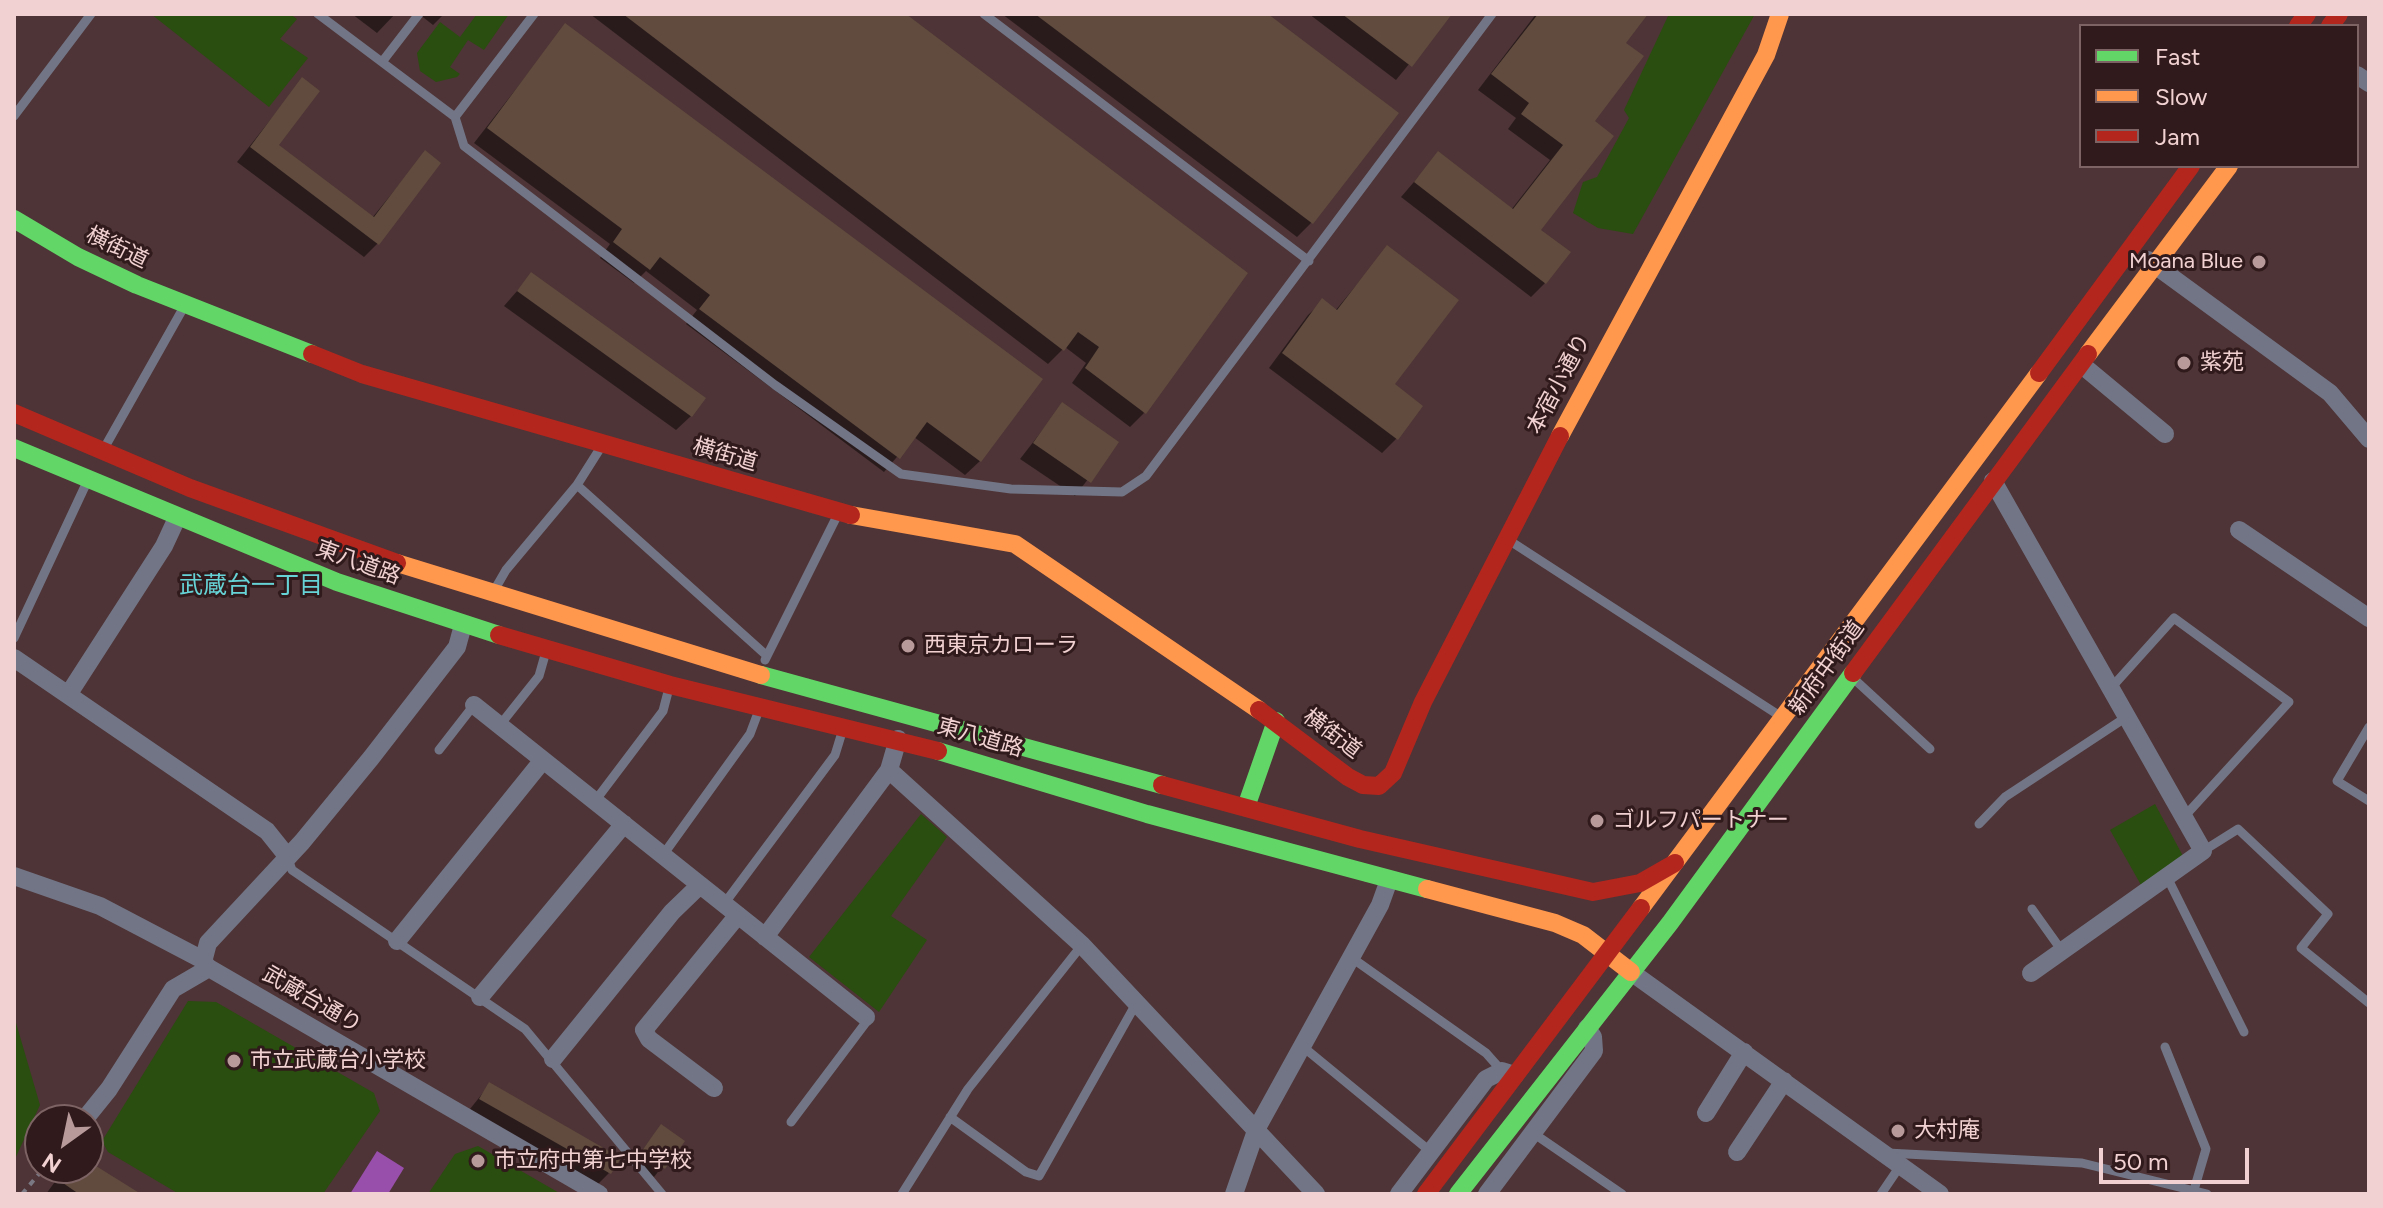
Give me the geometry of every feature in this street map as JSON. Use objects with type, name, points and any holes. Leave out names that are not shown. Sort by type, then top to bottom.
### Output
[{"type":"main road","name":"本宿小通り","points":[[1388,781],[1505,538],[1766,55],[1780,14]]},
{"type":"main road","name":"新府中街道","points":[[1426,1194],[1509,1073],[1612,948],[2189,168]]},
{"type":"main road","points":[[2190,168],[2181,188],[2186,195],[2196,191],[2213,168]]},
{"type":"main road","name":"新府中街道","points":[[1458,1194],[1631,972],[2228,168]]},
{"type":"main road","name":"横街道","points":[[14,219],[78,257],[185,304],[362,374],[839,513],[974,534],[1015,544],[1276,721],[1348,777],[1363,785],[1379,786],[1388,781]]},
{"type":"main road","points":[[2019,401],[2074,346],[2108,305],[2113,313],[2107,332]]},
{"type":"main road","name":"東八道路","points":[[14,413],[102,452],[252,510],[492,596],[761,675],[1360,839],[1593,892],[1640,883],[1675,863]]},
{"type":"main road","name":"東八道路","points":[[14,448],[177,518],[413,609],[546,651],[671,681],[703,693],[898,739],[1147,814],[1567,927],[1612,948]]},
{"type":"main road","points":[[252,510],[342,558],[429,592],[431,600],[427,606],[413,609]]},
{"type":"main road","points":[[542,611],[526,616],[524,624],[531,632],[615,656],[671,681]]},
{"type":"main road","points":[[1246,807],[1276,721]]},
{"type":"main road","name":"東八道路","points":[[1360,839],[1397,858],[1577,907]]},
{"type":"main road","name":"東八道路","points":[[1604,927],[1612,948],[1631,972]]},
{"type":"street","points":[[2130,247],[2330,393],[2369,439]]},
{"type":"street","points":[[2082,365],[2165,434]]},
{"type":"street","points":[[1993,481],[2203,851],[2031,973]]},
{"type":"street","points":[[68,695],[164,546],[177,518]]},
{"type":"street","points":[[2239,530],[2366,611]]},
{"type":"street","points":[[97,1104],[173,989],[206,964],[208,943],[287,856],[421,694],[457,647],[463,625]]},
{"type":"street","points":[[14,658],[267,831],[287,856]]},
{"type":"street","points":[[474,705],[866,1017]]},
{"type":"street","points":[[765,937],[889,770],[898,739]]},
{"type":"street","points":[[397,941],[543,760]]},
{"type":"street","points":[[889,770],[1082,945],[1316,1194]]},
{"type":"street","points":[[480,997],[624,824]]},
{"type":"street","name":"武蔵台通り","points":[[14,876],[100,906],[206,964],[599,1194]]},
{"type":"street","points":[[1234,1194],[1257,1128],[1352,958],[1380,905],[1389,880]]},
{"type":"street","points":[[553,1059],[672,912],[700,885]]},
{"type":"street","points":[[714,1088],[649,1039],[644,1030],[731,910]]},
{"type":"street","points":[[1631,972],[1940,1194]]},
{"type":"street","points":[[1487,1194],[1594,1051],[1593,1037],[1587,1028]]},
{"type":"street","points":[[1706,1113],[1744,1052]]},
{"type":"street","points":[[1399,1194],[1486,1079],[1509,1073]]},
{"type":"street","points":[[1737,1152],[1784,1081]]},
{"type":"lane","points":[[14,116],[91,14]]},
{"type":"lane","points":[[318,14],[455,117],[464,146],[775,385],[901,474],[1011,489],[1122,492],[1146,476],[1492,14]]},
{"type":"lane","points":[[382,62],[419,14]]},
{"type":"lane","points":[[455,117],[534,14]]},
{"type":"lane","points":[[984,14],[1309,261]]},
{"type":"lane","points":[[102,452],[185,304]]},
{"type":"lane","points":[[492,596],[506,570],[577,485],[602,445]]},
{"type":"lane","points":[[14,638],[88,481]]},
{"type":"lane","points":[[577,485],[766,655]]},
{"type":"lane","points":[[761,675],[766,655],[839,513]]},
{"type":"lane","points":[[1505,538],[1782,718]]},
{"type":"lane","points":[[2111,688],[2174,618],[2289,702],[2184,817]]},
{"type":"lane","points":[[500,725],[539,676],[546,651]]},
{"type":"lane","points":[[1851,677],[1930,749]]},
{"type":"lane","points":[[595,801],[663,711],[671,681]]},
{"type":"lane","points":[[439,750],[474,705]]},
{"type":"lane","points":[[663,855],[750,734],[760,706]]},
{"type":"lane","points":[[1979,824],[2005,797],[2128,716]]},
{"type":"lane","points":[[731,910],[835,755],[844,725]]},
{"type":"lane","points":[[2369,727],[2337,781],[2369,801]]},
{"type":"lane","points":[[2203,851],[2238,829],[2328,914],[2301,948],[2369,1003]]},
{"type":"lane","points":[[287,856],[292,870],[525,1029],[662,1194]]},
{"type":"lane","points":[[2167,877],[2244,1032]]},
{"type":"lane","points":[[2032,909],[2062,951]]},
{"type":"lane","points":[[902,1194],[950,1117],[1082,945]]},
{"type":"lane","points":[[1352,958],[1486,1053],[1509,1073]]},
{"type":"lane","points":[[950,1117],[1026,1172],[1039,1176],[1137,1002]]},
{"type":"lane","points":[[791,1122],[867,1021],[866,1017]]},
{"type":"lane","points":[[1302,1046],[1431,1152]]},
{"type":"lane","points":[[2165,1047],[2206,1149],[2194,1190]]},
{"type":"lane","points":[[1533,1133],[1622,1194]]},
{"type":"lane","points":[[1881,1153],[2082,1163],[2207,1194]]},
{"type":"lane","points":[[1881,1194],[1900,1166]]},
{"type":"green space","points":[[151,14],[290,14],[297,19],[280,39],[308,58],[269,107]]},
{"type":"green space","points":[[477,14],[509,14],[484,50],[468,40],[450,67],[460,74],[457,77],[436,82],[420,71],[417,53],[440,22],[460,37]]},
{"type":"green space","points":[[1669,14],[1755,14],[1633,234],[1598,228],[1573,213],[1583,182],[1597,177],[1629,118],[1624,110]]},
{"type":"green space","points":[[2155,804],[2183,856],[2141,885],[2110,830]]},
{"type":"green space","points":[[921,814],[947,837],[891,916],[927,940],[879,1012],[809,957]]},
{"type":"green space","name":"市立武蔵台小学校","points":[[188,1001],[216,1002],[374,1093],[380,1111],[323,1194],[179,1194],[108,1152],[104,1138]]},
{"type":"green space","points":[[14,1016],[40,1104],[24,1104],[24,1139],[14,1161]]},
{"type":"green space","name":"市立府中第七中学校","points":[[478,1146],[561,1194],[428,1194],[455,1154]]},
{"type":"shaded area","points":[[377,1151],[404,1168],[388,1194],[350,1194]]},
{"type":"building","points":[[623,14],[906,14],[1248,273],[1146,414],[1085,368],[1099,347],[1078,332],[1064,351]]},
{"type":"building","points":[[1035,14],[1268,14],[1399,113],[1313,224]]},
{"type":"building","points":[[1342,14],[1452,14],[1412,67]]},
{"type":"building","points":[[1538,14],[1648,14],[1626,43],[1644,56],[1595,121],[1614,136],[1541,230],[1571,252],[1546,284],[1414,182],[1438,151],[1513,209],[1563,145],[1521,114],[1529,103],[1491,74]]},
{"type":"building","points":[[565,23],[1043,379],[981,462],[927,422],[900,459],[699,309],[710,295],[660,257],[650,270],[613,242],[622,229],[487,128]]},
{"type":"building","points":[[302,77],[320,91],[279,145],[374,217],[425,150],[441,163],[379,245],[250,147]]},
{"type":"building","points":[[1387,245],[1459,300],[1395,384],[1423,406],[1398,440],[1282,353],[1322,298],[1337,310]]},
{"type":"building","points":[[531,272],[706,398],[692,417],[517,291]]},
{"type":"building","points":[[1062,402],[1119,442],[1091,483],[1033,443]]},
{"type":"building","points":[[489,1082],[621,1158],[611,1174],[479,1099]]},
{"type":"building","points":[[661,1124],[685,1141],[665,1169],[641,1152]]},
{"type":"building","points":[[104,1171],[141,1194],[79,1194],[64,1184],[104,1184]]},
{"type":"traffic: fast","points":[[14,219],[78,257],[137,285],[312,354]]},
{"type":"traffic: fast","points":[[14,448],[337,582],[499,635]]},
{"type":"traffic: fast","points":[[1458,1194],[1670,923],[1853,673]]},
{"type":"traffic: fast","points":[[761,675],[1162,785]]},
{"type":"traffic: fast","points":[[1246,807],[1276,721]]},
{"type":"traffic: fast","points":[[938,751],[1147,814],[1427,889]]},
{"type":"traffic: slow","points":[[1560,436],[1766,55],[1780,14]]},
{"type":"traffic: slow","points":[[2088,354],[2228,168]]},
{"type":"traffic: slow","points":[[1641,908],[2039,373]]},
{"type":"traffic: slow","points":[[851,515],[1015,544],[1259,710]]},
{"type":"traffic: slow","points":[[397,563],[761,675]]},
{"type":"traffic: slow","points":[[1427,889],[1555,923],[1583,935],[1631,972]]},
{"type":"traffic: jam","points":[[2300,24],[2307,14]]},
{"type":"traffic: jam","points":[[2332,24],[2339,14]]},
{"type":"traffic: jam","points":[[2039,373],[2190,168]]},
{"type":"traffic: jam","points":[[312,354],[362,374],[851,515]]},
{"type":"traffic: jam","points":[[1853,673],[2088,354]]},
{"type":"traffic: jam","points":[[14,413],[190,488],[397,563]]},
{"type":"traffic: jam","points":[[1259,710],[1348,777],[1363,785],[1379,786],[1393,773],[1423,702],[1560,436]]},
{"type":"traffic: jam","points":[[499,635],[670,685],[938,751]]},
{"type":"traffic: jam","points":[[1162,785],[1360,839],[1593,892],[1640,883],[1675,863]]},
{"type":"traffic: jam","points":[[1426,1194],[1641,908]]},
{"type":"place","name":"Moana Blue","points":[[2259,262]]},
{"type":"place","name":"紫苑","points":[[2184,363]]},
{"type":"place","name":"西東京カローラ","points":[[908,646]]},
{"type":"place","name":"ゴルフパートナー","points":[[1597,821]]},
{"type":"place","name":"市立武蔵台小学校","points":[[234,1061]]},
{"type":"place","name":"大村庵","points":[[1898,1131]]},
{"type":"place","name":"市立府中第七中学校","points":[[478,1161]]},
{"type":"district","name":"武蔵台一丁目","points":[[251,586]]}]
